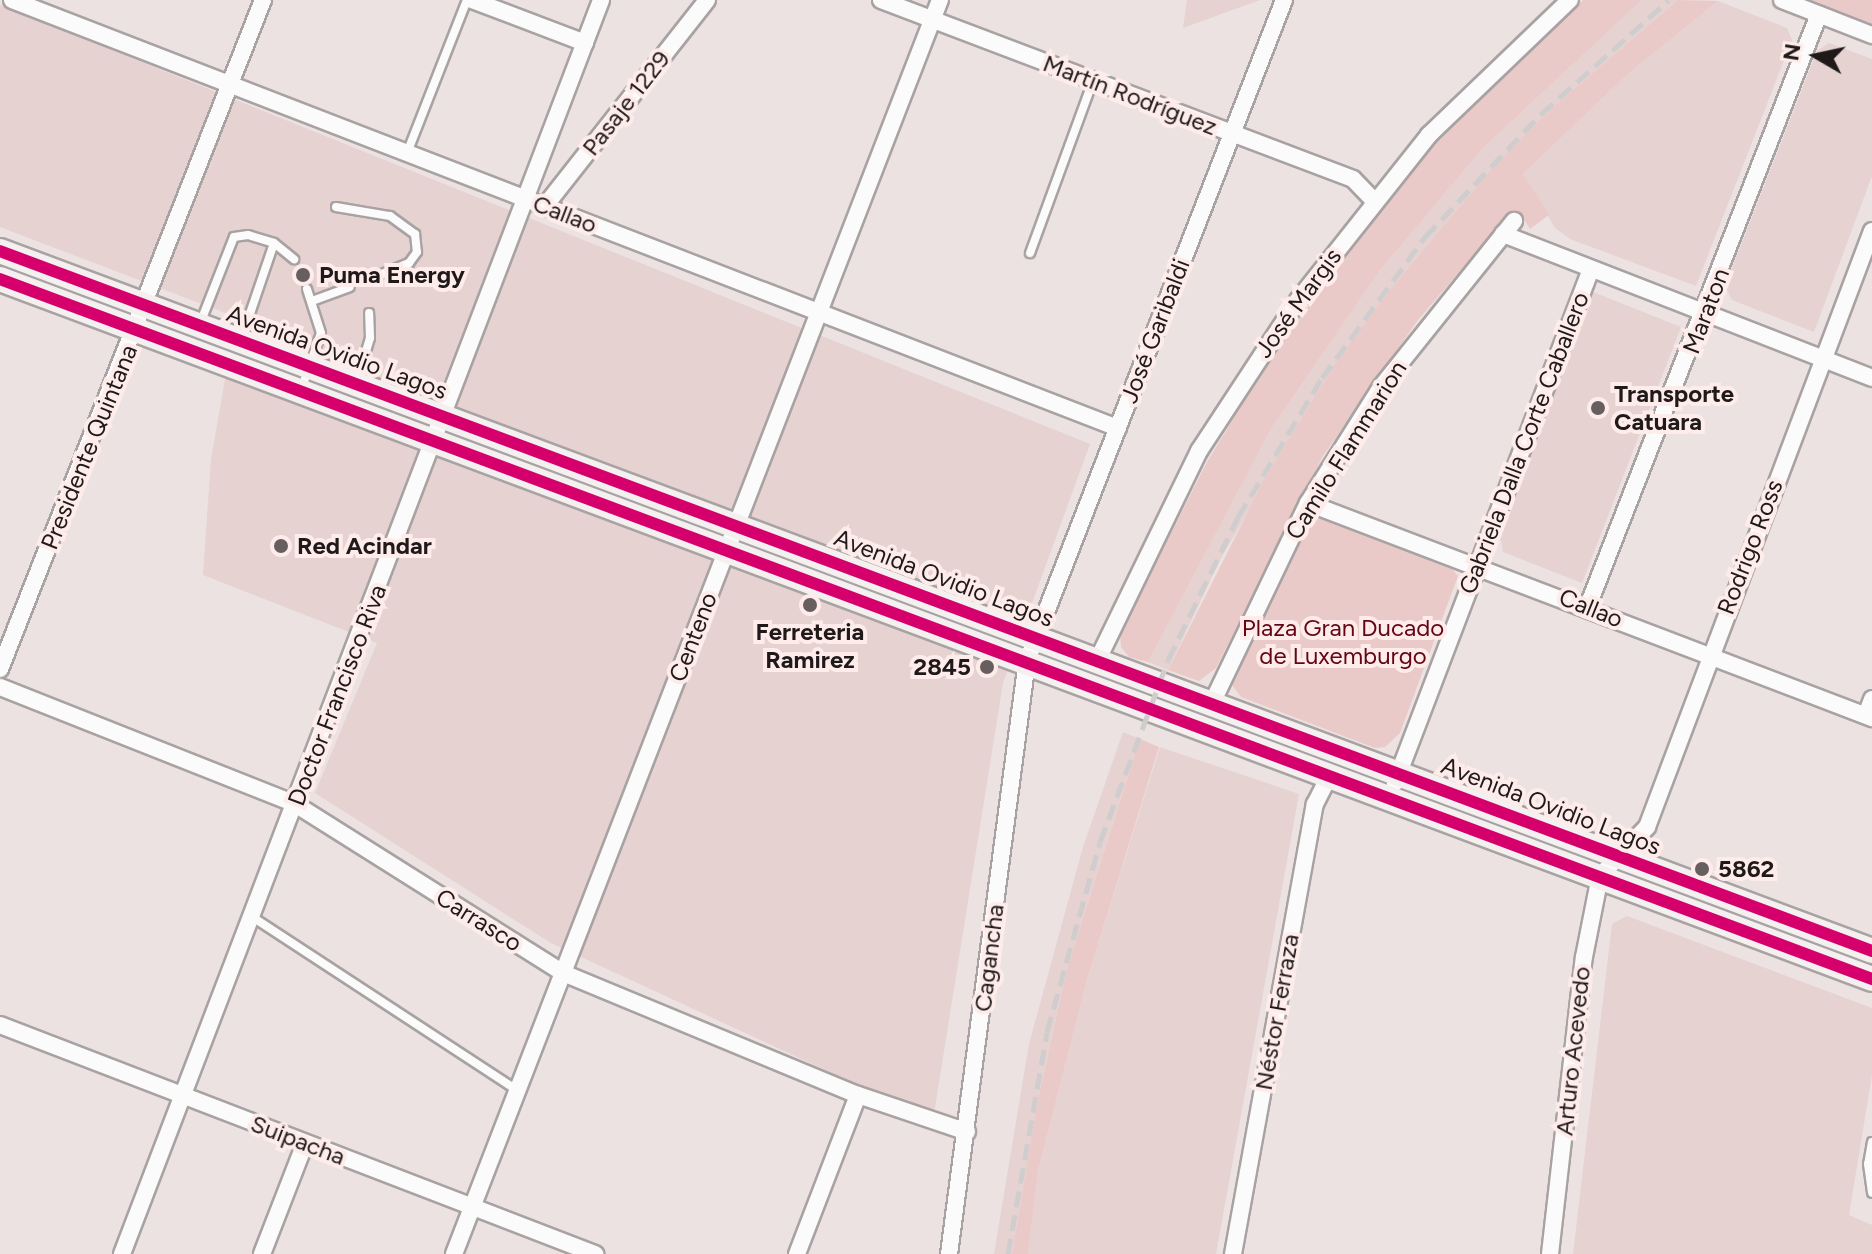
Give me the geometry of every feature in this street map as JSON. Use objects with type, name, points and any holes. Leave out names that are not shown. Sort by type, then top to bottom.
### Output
[{"type":"main road","name":"Avenida Ovidio Lagos","points":[[0,251],[444,413],[1400,770],[1872,951]]},
{"type":"main road","name":"Avenida Ovidio Lagos","points":[[0,279],[1331,773],[1872,979]]},
{"type":"street","name":"Callao","points":[[12,0],[1118,428]]},
{"type":"street","name":"Presidente Quintana","points":[[0,669],[136,330],[263,0]]},
{"type":"street","points":[[470,0],[585,43]]},
{"type":"street","name":"Doctor Francisco Riva","points":[[122,1254],[601,0]]},
{"type":"street","name":"Pasaje 1229","points":[[545,206],[707,0]]},
{"type":"street","name":"Martín Rodríguez","points":[[881,0],[1353,179],[1373,200]]},
{"type":"street","points":[[932,19],[940,0]]},
{"type":"street","name":"José Garibaldi","points":[[1027,661],[1284,0]]},
{"type":"street","name":"José Margis","points":[[1098,659],[1199,451],[1299,299],[1373,200],[1439,125],[1570,0]]},
{"type":"street","points":[[1782,0],[1872,35]]},
{"type":"street","name":"Maraton","points":[[1588,606],[1705,314],[1819,14]]},
{"type":"street","name":"Centeno","points":[[454,1254],[932,19]]},
{"type":"street","name":"Camilo Flammarion","points":[[1213,701],[1308,503],[1381,387],[1514,221]]},
{"type":"street","name":"Rodrigo Ross","points":[[1621,857],[1647,827],[1708,655],[1872,231]]},
{"type":"street","points":[[1503,234],[1872,378]]},
{"type":"street","name":"Gabriela Dalla Corte Caballero","points":[[1390,796],[1591,269]]},
{"type":"street","name":"Callao","points":[[1308,503],[1476,570],[1588,606],[1708,655],[1870,711]]},
{"type":"street","name":"Cagancha","points":[[949,1254],[1027,661]]},
{"type":"street","name":"Carrasco","points":[[0,687],[295,804],[563,973],[858,1095],[967,1132]]},
{"type":"street","name":"Néstor Ferraza","points":[[1233,1254],[1315,804],[1331,773]]},
{"type":"street","points":[[1600,876],[1621,857]]},
{"type":"street","name":"Arturo Acevedo","points":[[1550,1254],[1584,957],[1600,876]]},
{"type":"street","name":"Suipacha","points":[[0,1025],[595,1254]]},
{"type":"street","points":[[797,1254],[858,1095]]},
{"type":"street","points":[[262,1254],[305,1143]]},
{"type":"lane","points":[[407,153],[470,0]]},
{"type":"lane","points":[[1030,253],[1093,80]]},
{"type":"lane","points":[[336,207],[390,216],[415,234],[417,252],[409,263],[367,280]]},
{"type":"lane","points":[[199,325],[231,241],[243,234],[274,243],[294,259]]},
{"type":"lane","points":[[240,340],[274,243]]},
{"type":"lane","points":[[312,301],[350,287]]},
{"type":"lane","points":[[300,390],[321,333],[307,289]]},
{"type":"lane","points":[[357,382],[370,338],[369,313]]},
{"type":"lane","points":[[251,916],[517,1090]]},
{"type":"lane","points":[[1871,1191],[1872,1142]]},
{"type":"shaded area","points":[[1187,0],[1260,0],[1183,28]]},
{"type":"shaded area","points":[[1642,0],[1678,0],[1554,106],[1335,364],[1220,560],[1168,670],[1148,662],[1271,429],[1380,270],[1484,147]]},
{"type":"shaded area","points":[[1718,1],[1787,28],[1792,40],[1696,286],[1570,239],[1555,228],[1523,174],[1629,73]]},
{"type":"shaded area","points":[[0,5],[1090,444],[1003,683],[933,1120],[551,943],[315,793],[377,643],[203,575],[211,459],[236,317],[0,227]]},
{"type":"shaded area","points":[[1829,43],[1872,59],[1872,176],[1814,332],[1732,300],[1725,286],[1817,51]]},
{"type":"shaded area","name":"Transporte Catuara","points":[[1593,292],[1681,327],[1582,583],[1503,552],[1499,530]]},
{"type":"shaded area","points":[[1123,732],[1140,739],[1067,969],[1036,1109],[1012,1254],[994,1254],[1029,1044],[1083,847]]},
{"type":"shaded area","points":[[1160,747],[1299,794],[1216,1254],[1028,1254],[1038,1171],[1087,980]]},
{"type":"shaded area","points":[[1627,916],[1872,1008],[1872,1075],[1849,1215],[1872,1225],[1872,1254],[1573,1254],[1612,924]]},
{"type":"green space","points":[[1583,0],[1642,0],[1484,147],[1380,270],[1271,429],[1148,662],[1129,657],[1121,647],[1120,634],[1207,462],[1280,342],[1428,151]]},
{"type":"green space","points":[[1678,0],[1718,1],[1629,73],[1523,174],[1549,215],[1530,229],[1519,212],[1510,213],[1418,320],[1323,456],[1216,668],[1199,681],[1168,670],[1264,480],[1335,364],[1391,289],[1492,169],[1554,106]]},
{"type":"green space","points":[[1872,0],[1872,25],[1812,1]]},
{"type":"green space","name":"Plaza Gran Ducado de Luxemburgo","points":[[1328,518],[1448,564],[1458,576],[1400,733],[1385,747],[1375,748],[1241,697],[1232,685],[1231,674],[1303,527],[1310,520]]},
{"type":"green space","points":[[1140,739],[1159,747],[1087,980],[1038,1171],[1028,1254],[1012,1254],[1036,1109],[1067,969]]},
{"type":"railway","points":[[1008,1254],[1047,1032],[1100,842],[1168,660],[1238,517],[1322,378],[1425,237],[1541,114],[1669,0]]},
{"type":"cycle path","points":[[0,251],[1872,951]]},
{"type":"cycle path","points":[[0,279],[1872,979]]},
{"type":"place","name":"Puma Energy","points":[[303,275]]},
{"type":"place","name":"Transporte Catuara","points":[[1598,408]]},
{"type":"place","name":"Red Acindar","points":[[281,546]]},
{"type":"place","name":"Ferreteria Ramirez","points":[[810,605]]},
{"type":"place","name":"2845","points":[[987,667]]},
{"type":"place","name":"5862","points":[[1702,869]]}]
